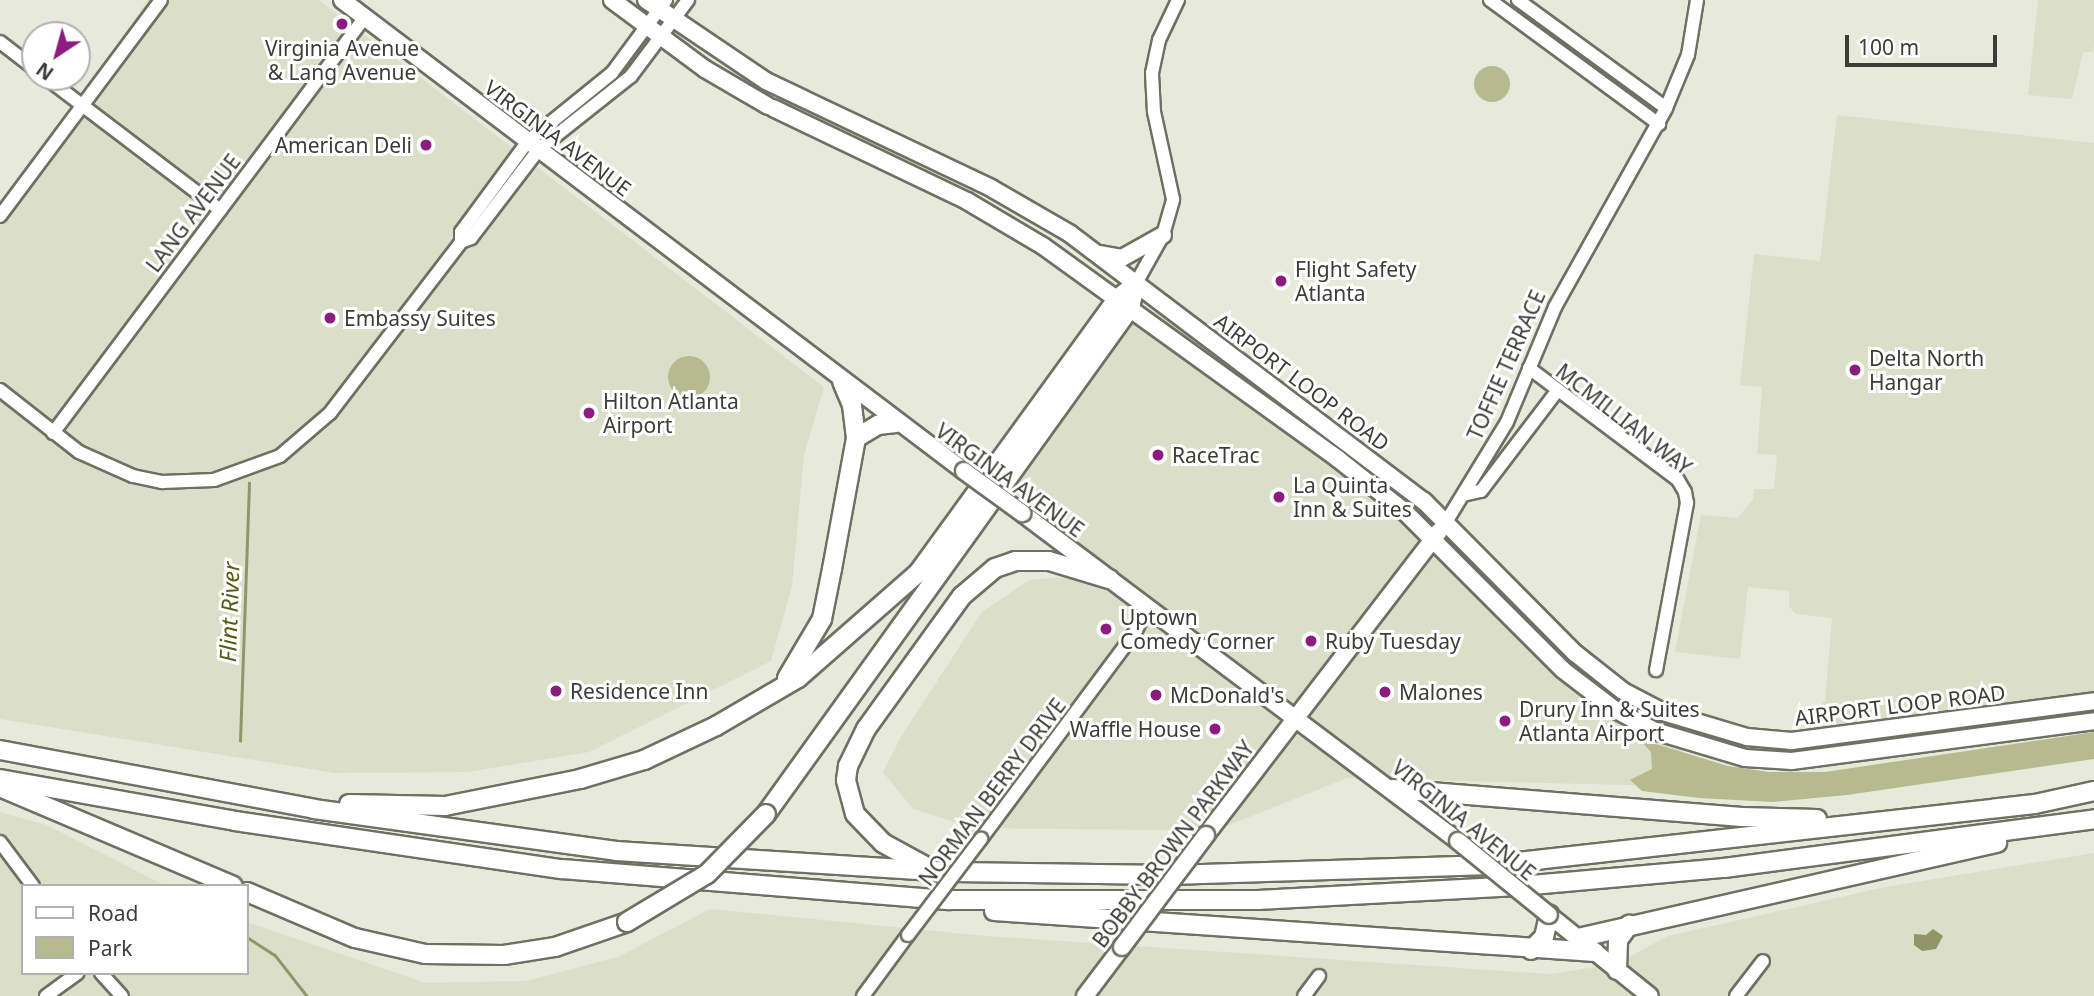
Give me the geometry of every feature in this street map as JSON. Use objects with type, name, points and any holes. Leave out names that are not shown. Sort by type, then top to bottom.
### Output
[{"type":"highway","points":[[248,892],[355,938],[425,954],[503,955],[542,949],[627,922],[707,874],[766,814],[1135,285]]},
{"type":"highway","points":[[214,788],[362,806],[445,806],[486,800],[644,760],[716,726],[778,689],[846,639],[918,572],[1123,304]]},
{"type":"highway","points":[[778,689],[811,644],[822,619],[856,438],[852,405],[842,382]]},
{"type":"highway","points":[[856,438],[877,425],[896,423]]},
{"type":"highway","points":[[932,870],[883,843],[855,814],[846,780],[848,766],[866,729],[962,596],[995,568],[1015,561],[1049,561],[1108,579]]},
{"type":"highway","points":[[0,750],[214,788],[314,809],[616,851],[932,870],[1170,875],[1491,865],[2035,804],[2094,792]]},
{"type":"highway","points":[[0,779],[235,821],[562,869],[950,900],[1258,900],[1532,885],[1724,868],[2033,830],[2094,819]]},
{"type":"highway","points":[[0,787],[228,884]]},
{"type":"highway","points":[[1393,789],[1805,819],[1860,817],[2001,797],[2035,804]]},
{"type":"highway","points":[[1578,938],[1918,864],[2033,830]]},
{"type":"highway","points":[[950,900],[986,911],[1531,950],[1595,952]]},
{"type":"highway","points":[[1531,950],[1544,937],[1549,915]]},
{"type":"highway","points":[[1618,970],[1618,940],[1629,925]]},
{"type":"main road","name":"VIRGINIA AVENUE","points":[[342,0],[896,423],[1022,513],[1393,789],[1650,996]]},
{"type":"main road","name":"AIRPORT LOOP ROAD","points":[[612,0],[661,39],[771,107],[1000,219],[1123,304],[1338,459],[1433,539],[1585,689],[1655,731],[1699,747],[1757,759],[1839,759],[2094,721]]},
{"type":"main road","name":"AIRPORT LOOP ROAD","points":[[657,3],[673,21],[766,81],[1026,206],[1093,252],[1361,452],[1446,522],[1596,671],[1662,712],[1704,728],[1758,738],[1836,738],[2094,701]]},
{"type":"main road","points":[[1093,252],[1122,258],[1163,235]]},
{"type":"main road","name":"TOFFIE TERRACE","points":[[1295,717],[1446,522]]},
{"type":"main road","name":"BOBBY BROWN PARKWAY","points":[[1085,996],[1295,717]]},
{"type":"street","points":[[0,216],[161,0]]},
{"type":"street","points":[[534,145],[613,93],[661,39],[688,0]]},
{"type":"street","points":[[1135,285],[1163,235],[1172,199],[1171,181],[1152,94],[1152,73],[1158,40],[1178,0]]},
{"type":"street","points":[[1518,0],[1666,108]]},
{"type":"street","name":"TOFFIE TERRACE","points":[[1446,522],[1507,422],[1576,265],[1659,124],[1688,55],[1697,0]]},
{"type":"street","points":[[1494,1],[1659,124]]},
{"type":"street","points":[[0,390],[79,452],[133,476],[192,483],[250,470],[280,456],[330,413],[461,242],[471,238],[534,145],[612,73],[646,28],[657,3]]},
{"type":"street","name":"LANG AVENUE","points":[[53,433],[365,17]]},
{"type":"street","points":[[1566,55],[1576,42]]},
{"type":"street","points":[[0,43],[21,59]]},
{"type":"street","points":[[64,91],[220,210]]},
{"type":"street","name":"MCMILLIAN WAY","points":[[1529,368],[1678,480],[1685,492],[1687,503],[1656,670]]},
{"type":"street","points":[[1464,495],[1481,491],[1558,390]]},
{"type":"street","name":"NORMAN BERRY DRIVE","points":[[863,996],[1133,634],[1147,608]]},
{"type":"street","points":[[0,842],[32,884]]},
{"type":"street","points":[[1736,996],[1763,961]]},
{"type":"street","points":[[46,996],[75,975]]},
{"type":"street","points":[[103,975],[122,996]]},
{"type":"street","points":[[1304,996],[1319,976]]},
{"type":"shaded area","points":[[148,0],[319,0],[824,387],[804,455],[792,586],[771,661],[589,752],[468,772],[335,773],[0,719],[0,213],[85,91],[91,91],[91,82]]},
{"type":"shaded area","points":[[2038,0],[2094,0],[2094,46],[2092,52],[2083,52],[2072,99],[2028,95]]},
{"type":"shaded area","points":[[1837,115],[2094,143],[2094,693],[1813,734],[1813,712],[1825,701],[1832,618],[1796,614],[1789,606],[1789,591],[1748,587],[1740,659],[1675,652],[1701,515],[1738,518],[1753,499],[1754,489],[1774,489],[1777,455],[1757,454],[1762,387],[1740,385],[1754,254],[1820,261]]},
{"type":"shaded area","points":[[1126,293],[1292,405],[1493,592],[1639,697],[1711,787],[1347,778],[1219,829],[974,828],[913,809],[883,772],[902,735],[982,612],[1029,580],[1099,574],[990,496]]},
{"type":"shaded area","points":[[0,812],[47,825],[162,884],[21,884],[21,975],[248,975],[248,922],[426,983],[526,981],[618,957],[710,909],[986,936],[1550,974],[1616,964],[1668,936],[1885,887],[2094,853],[2094,996],[0,996]]},
{"type":"shaded area","points":[[1933,929],[1943,936],[1936,949],[1922,951],[1914,945],[1914,934],[1926,935]]},
{"type":"green space","points":[[1492,66],[1504,72],[1510,84],[1504,96],[1492,102],[1480,96],[1474,84],[1480,72]]},
{"type":"green space","points":[[689,356],[704,362],[710,377],[704,392],[689,398],[674,392],[668,377],[674,362]]},
{"type":"green space","points":[[2094,732],[2094,759],[1847,795],[1773,802],[1699,798],[1642,791],[1630,780],[1652,769],[1651,752],[1639,739],[1728,766],[1769,772],[1825,772]]},
{"type":"waterway","name":"Flint River","points":[[240,741],[249,483]]},
{"type":"waterway","name":"Flint River","points":[[248,938],[275,955],[307,996]]},
{"type":"place","name":"Virginia Avenue & Lang Avenue","points":[[342,24]]},
{"type":"place","name":"American Deli","points":[[426,145]]},
{"type":"place","name":"Flight Safety Atlanta","points":[[1281,281]]},
{"type":"place","name":"Embassy Suites","points":[[330,318]]},
{"type":"place","name":"Delta North Hangar","points":[[1855,370]]},
{"type":"place","name":"Hilton Atlanta Airport","points":[[589,413]]},
{"type":"place","name":"RaceTrac","points":[[1158,455]]},
{"type":"place","name":"La Quinta Inn & Suites","points":[[1279,497]]},
{"type":"place","name":"Uptown Comedy Corner","points":[[1106,629]]},
{"type":"place","name":"Ruby Tuesday","points":[[1311,641]]},
{"type":"place","name":"Residence Inn","points":[[556,691]]},
{"type":"place","name":"Malones","points":[[1385,692]]},
{"type":"place","name":"McDonald's","points":[[1156,695]]},
{"type":"place","name":"Drury Inn & Suites Atlanta Airport","points":[[1505,721]]},
{"type":"place","name":"Waffle House","points":[[1215,729]]}]
